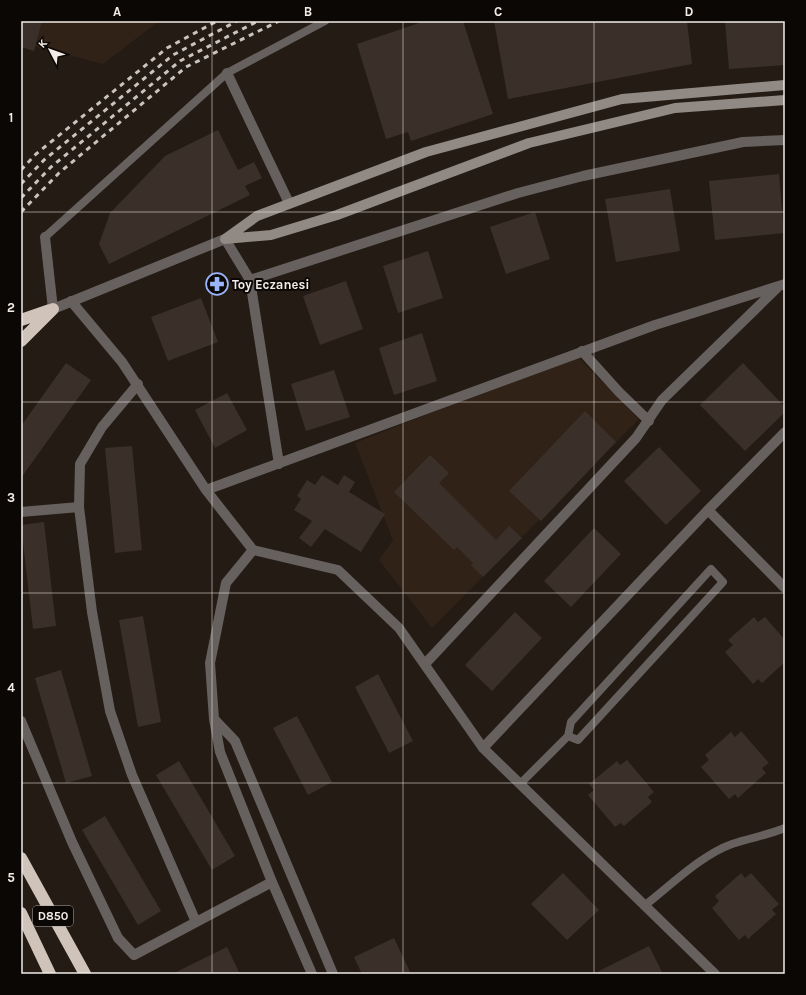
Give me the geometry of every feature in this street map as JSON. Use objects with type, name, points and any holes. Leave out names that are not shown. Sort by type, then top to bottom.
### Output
[{"type":"highway","points":[[21,320],[53,309]]},
{"type":"highway","points":[[21,331],[53,309]]},
{"type":"highway","points":[[21,341],[53,309]]},
{"type":"highway","name":"D850","points":[[21,858],[85,974]]},
{"type":"highway","name":"D850","points":[[21,914],[50,974]]},
{"type":"street","points":[[227,73],[289,203]]},
{"type":"street","points":[[44,236],[53,309],[225,239],[257,216],[426,152],[622,99],[785,85]]},
{"type":"street","points":[[225,239],[271,235],[337,215],[529,143],[675,108],[785,100]]},
{"type":"street","points":[[250,280],[526,191],[583,176],[743,142],[785,140]]},
{"type":"street","points":[[225,239],[250,280],[279,464]]},
{"type":"street","points":[[206,490],[655,325],[783,285]]},
{"type":"street","points":[[425,664],[636,438],[662,400],[783,285]]},
{"type":"street","points":[[71,301],[138,384],[206,490],[253,550],[338,570],[399,628],[483,748],[715,974]]},
{"type":"street","points":[[582,351],[619,392],[649,421]]},
{"type":"street","points":[[138,384],[102,427],[80,464],[79,507],[92,612],[110,711],[132,775],[196,922]]},
{"type":"street","points":[[483,748],[708,510],[785,432]]},
{"type":"street","points":[[21,512],[79,507]]},
{"type":"street","points":[[708,510],[785,588]]},
{"type":"street","points":[[253,550],[226,583],[210,662],[214,719],[220,752],[272,882],[312,974]]},
{"type":"street","points":[[214,719],[235,741],[333,974]]},
{"type":"street","points":[[21,721],[72,842],[118,938],[134,955],[272,882]]},
{"type":"lane","points":[[44,236],[227,73],[325,21]]},
{"type":"lane","points":[[520,784],[568,736],[570,722],[711,570],[723,582],[578,740],[568,736]]},
{"type":"lane","points":[[644,906],[716,851],[732,844],[772,834],[785,828]]},
{"type":"shaded area","points":[[21,21],[159,21],[103,64],[21,43]]},
{"type":"shaded area","points":[[576,355],[639,419],[432,628],[379,560],[393,540],[355,443]]},
{"type":"building","points":[[21,21],[42,21],[34,51],[21,47]]},
{"type":"building","points":[[425,21],[463,21],[493,114],[411,141],[408,132],[386,139],[357,44]]},
{"type":"building","points":[[494,21],[687,21],[692,64],[508,99]]},
{"type":"building","points":[[725,21],[785,21],[785,65],[729,69]]},
{"type":"building","points":[[218,130],[238,170],[254,162],[262,178],[245,186],[250,195],[109,264],[99,244],[110,213],[165,156]]},
{"type":"building","points":[[779,174],[784,233],[715,240],[709,181]]},
{"type":"building","points":[[670,189],[680,251],[616,262],[605,199]]},
{"type":"building","points":[[535,212],[550,259],[506,274],[490,227]]},
{"type":"building","points":[[428,251],[443,298],[398,313],[383,266]]},
{"type":"building","points":[[346,281],[363,329],[320,345],[303,296]]},
{"type":"building","points":[[201,298],[218,342],[168,361],[151,317]]},
{"type":"building","points":[[422,333],[437,381],[394,395],[379,348]]},
{"type":"building","points":[[66,363],[91,380],[21,478],[21,426]]},
{"type":"building","points":[[743,363],[785,407],[785,412],[745,451],[700,405]]},
{"type":"building","points":[[334,370],[350,417],[306,431],[291,384]]},
{"type":"building","points":[[227,393],[247,430],[215,448],[195,410]]},
{"type":"building","points":[[585,411],[616,442],[541,521],[509,491]]},
{"type":"building","points":[[132,446],[142,550],[115,553],[105,448]]},
{"type":"building","points":[[659,447],[701,491],[666,525],[624,481]]},
{"type":"building","points":[[430,455],[449,473],[439,483],[496,540],[509,526],[522,538],[483,577],[471,565],[473,563],[457,547],[454,550],[394,492]]},
{"type":"building","points":[[322,475],[338,485],[344,475],[355,482],[349,492],[385,514],[361,552],[325,529],[311,547],[299,538],[312,521],[294,510],[301,499],[297,496],[307,480],[315,485]]},
{"type":"building","points":[[44,522],[56,626],[33,629],[21,525]]},
{"type":"building","points":[[594,528],[621,554],[571,607],[544,581]]},
{"type":"building","points":[[515,612],[542,638],[492,691],[465,665]]},
{"type":"building","points":[[143,616],[161,722],[138,727],[119,620]]},
{"type":"building","points":[[754,617],[758,622],[765,617],[785,640],[785,662],[762,683],[758,679],[753,684],[725,652],[733,645],[728,640]]},
{"type":"building","points":[[61,670],[92,776],[66,783],[35,678]]},
{"type":"building","points":[[378,674],[413,741],[389,753],[355,687]]},
{"type":"building","points":[[297,716],[332,782],[308,795],[273,728]]},
{"type":"building","points":[[741,731],[769,763],[762,768],[766,773],[738,798],[735,794],[729,799],[701,767],[709,760],[705,755],[731,732],[735,737]]},
{"type":"building","points":[[627,760],[654,792],[648,797],[652,802],[624,826],[621,823],[615,827],[588,795],[594,790],[589,784],[617,761],[620,765]]},
{"type":"building","points":[[179,761],[235,856],[212,870],[156,775]]},
{"type":"building","points":[[105,816],[161,911],[138,925],[82,830]]},
{"type":"building","points":[[563,873],[599,910],[567,940],[531,904]]},
{"type":"building","points":[[741,873],[745,878],[751,873],[779,904],[772,910],[776,914],[748,939],[745,935],[739,940],[712,908],[719,901],[715,896]]},
{"type":"building","points":[[394,938],[411,974],[362,974],[354,957]]},
{"type":"building","points":[[649,946],[663,974],[593,974]]},
{"type":"building","points":[[227,947],[240,974],[172,974]]},
{"type":"railway","points":[[21,170],[36,154],[167,48],[217,21]]},
{"type":"railway","points":[[21,184],[44,160],[173,55],[237,21]]},
{"type":"railway","points":[[21,198],[51,167],[180,61],[258,21]]},
{"type":"railway","points":[[21,212],[59,173],[186,67],[279,21]]},
{"type":"place","name":"Toy Eczanesi","points":[[217,284]]}]
